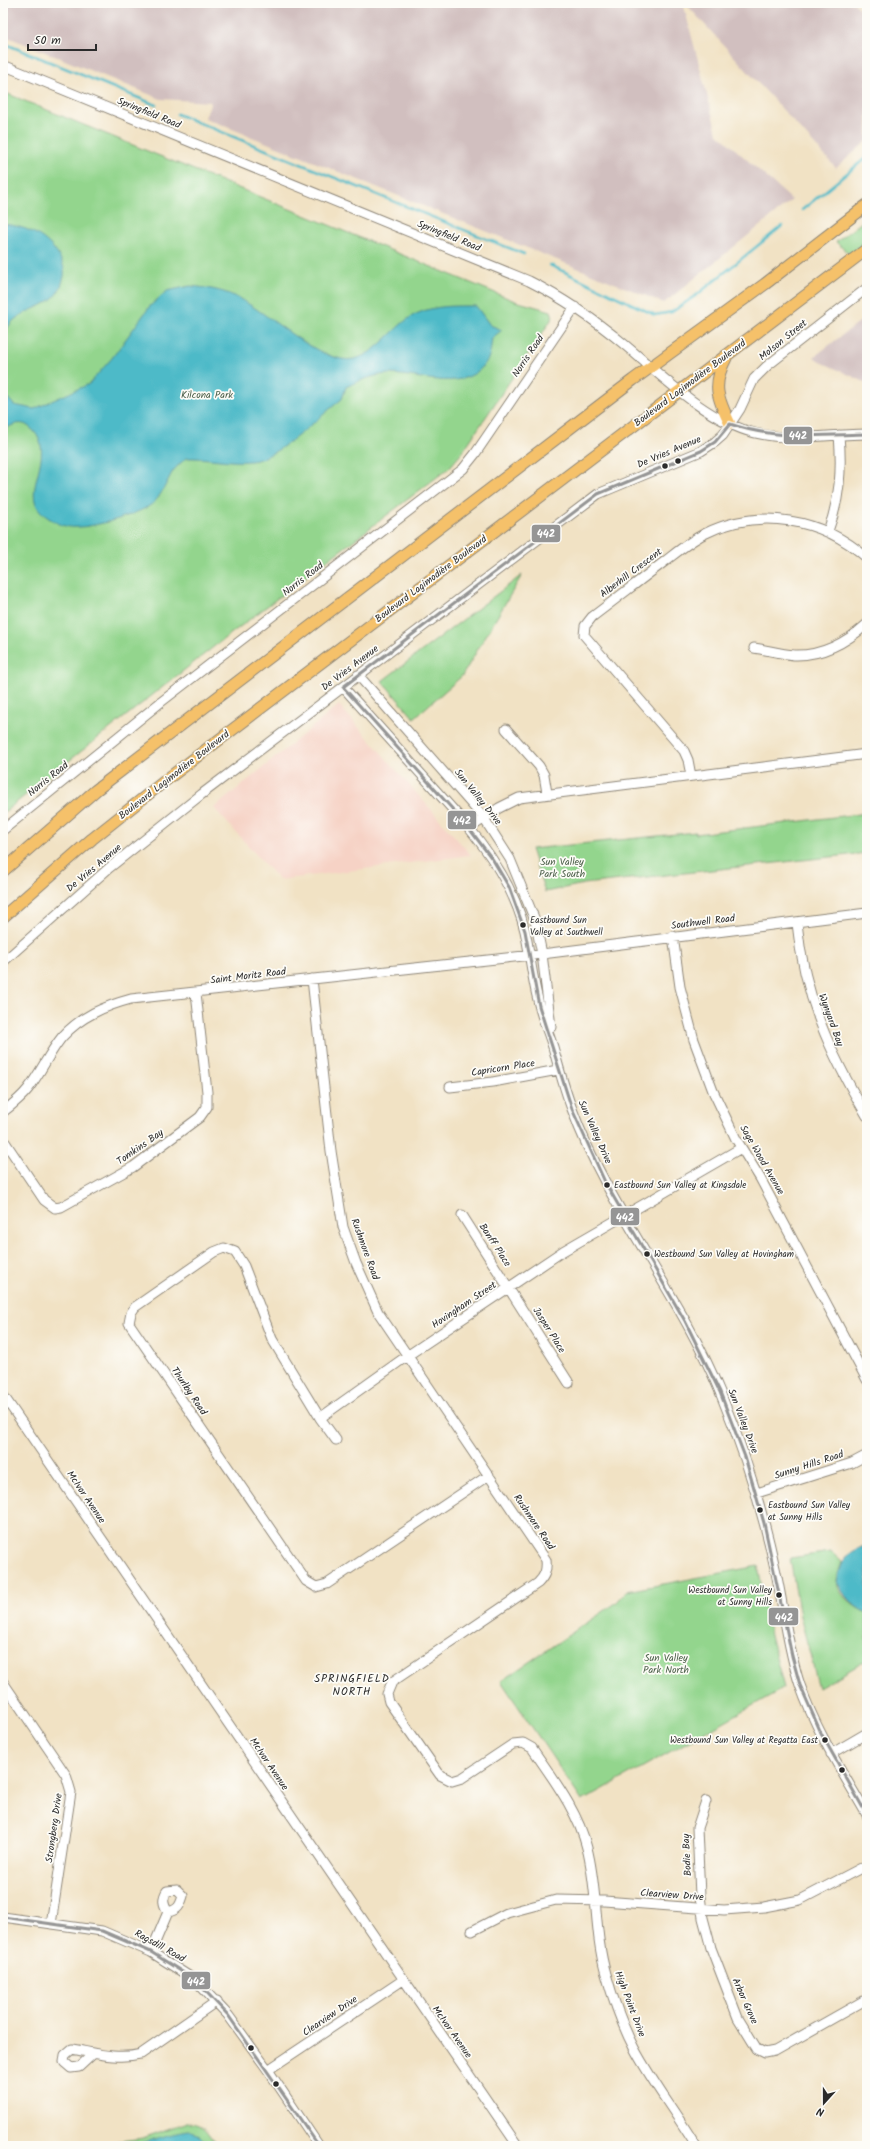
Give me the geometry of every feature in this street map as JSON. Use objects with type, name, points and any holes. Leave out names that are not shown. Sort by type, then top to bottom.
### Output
[{"type":"main road","points":[[3,871],[102,785],[650,367],[765,284],[867,205]]},
{"type":"main road","name":"Boulevard Lagimodière Boulevard","points":[[3,917],[92,839],[160,784],[867,249]]},
{"type":"main road","points":[[727,356],[719,374],[717,387],[720,404],[730,424]]},
{"type":"street","name":"Springfield Road","points":[[3,65],[508,272],[548,291],[575,307],[605,329],[681,391],[710,412],[730,424],[756,433],[775,436],[867,434]]},
{"type":"street","name":"Molson Street","points":[[730,424],[754,380],[762,371],[791,346],[867,288]]},
{"type":"street","name":"Norris Road","points":[[3,830],[161,702],[463,469],[476,454],[575,307]]},
{"type":"street","name":"De Vries Avenue","points":[[3,962],[110,868],[202,794],[598,494],[701,451],[715,442],[730,424]]},
{"type":"street","points":[[828,531],[840,487],[839,435]]},
{"type":"street","name":"Alberhill Crescent","points":[[691,776],[684,751],[584,635],[585,626],[592,617],[687,545],[715,529],[740,521],[770,518],[804,523],[828,531],[851,545],[867,558]]},
{"type":"street","points":[[754,648],[795,655],[819,651],[840,644],[853,637],[867,624]]},
{"type":"street","name":"Sun Valley Drive","points":[[358,675],[483,817],[510,859],[524,888],[535,920],[542,954],[554,1050],[558,1070],[573,1112],[599,1169],[697,1344],[713,1376],[741,1444],[757,1493],[776,1573],[786,1630],[800,1685],[832,1754],[867,1815]]},
{"type":"street","name":"Sun Valley Drive","points":[[343,687],[470,828],[484,845],[507,882],[524,929],[538,1001],[554,1050]]},
{"type":"street","points":[[506,729],[539,766],[544,775],[547,793]]},
{"type":"street","points":[[470,828],[483,817],[519,798],[547,793],[867,754]]},
{"type":"street","name":"Southwell Road","points":[[542,954],[673,936],[797,923],[867,913]]},
{"type":"street","name":"Wynyard Bay","points":[[797,923],[804,973],[817,1016],[832,1053],[867,1116]]},
{"type":"street","name":"Sage Wood Avenue","points":[[673,936],[680,987],[694,1040],[713,1091],[741,1148],[760,1178],[867,1380]]},
{"type":"street","name":"Saint Moritz Road","points":[[3,1112],[28,1090],[62,1038],[78,1023],[96,1011],[109,1005],[131,999],[542,954]]},
{"type":"street","name":"Rushmore Road","points":[[312,979],[331,1151],[343,1227],[356,1263],[378,1312],[546,1560],[547,1569],[544,1577],[538,1583],[392,1682],[387,1694],[389,1702],[440,1775],[452,1781],[462,1778],[513,1744],[523,1743],[532,1748],[565,1797],[582,1829],[594,1886],[594,1902]]},
{"type":"street","name":"Tomkins Bay","points":[[3,1139],[44,1200],[55,1208],[61,1208],[133,1167],[200,1117],[207,1107],[207,1092],[196,993]]},
{"type":"street","name":"Capricorn Place","points":[[450,1087],[493,1082],[558,1070]]},
{"type":"street","name":"Hovingham Street","points":[[320,1418],[407,1356],[563,1251],[741,1148]]},
{"type":"street","name":"Banff Place","points":[[462,1215],[509,1288]]},
{"type":"street","name":"Thurlby Road","points":[[336,1440],[320,1418],[272,1339],[244,1266],[235,1252],[224,1248],[214,1252],[135,1307],[131,1313],[129,1323],[306,1581],[316,1587],[327,1584],[489,1476]]},
{"type":"street","name":"Jasper Place","points":[[509,1288],[569,1383]]},
{"type":"street","name":"McIvor Avenue","points":[[3,1395],[518,2146]]},
{"type":"street","name":"Sunny Hills Road","points":[[757,1493],[852,1463],[867,1455]]},
{"type":"street","name":"Strongberg Drive","points":[[3,1682],[66,1775],[70,1792],[51,1924]]},
{"type":"street","points":[[832,1754],[867,1733]]},
{"type":"street","name":"Bodie Bay","points":[[702,1908],[697,1828],[706,1801]]},
{"type":"street","name":"Clearview Drive","points":[[472,1931],[507,1912],[539,1903],[573,1900],[724,1910],[764,1907],[800,1900],[867,1864]]},
{"type":"street","name":"High Point Drive","points":[[594,1902],[596,1925],[606,1973],[618,2012],[634,2048],[696,2146]]},
{"type":"street","name":"Arbor Grove","points":[[702,1908],[711,1948],[738,2018],[757,2049],[765,2053],[775,2050],[867,1999]]},
{"type":"street","points":[[151,1952],[168,1912]]},
{"type":"street","name":"Ragsdill Road","points":[[3,1917],[102,1931],[151,1952],[195,1980],[217,2001],[268,2070],[319,2146]]},
{"type":"street","name":"Clearview Drive","points":[[268,2070],[403,1980]]},
{"type":"street","points":[[93,2054],[127,2057],[141,2054],[217,2001]]},
{"type":"shaded area","points":[[3,3],[683,3],[717,133],[792,200],[664,303],[205,118],[211,102],[161,99],[3,35]]},
{"type":"shaded area","points":[[685,3],[854,3],[867,16],[867,141],[836,168]]},
{"type":"shaded area","points":[[867,316],[867,383],[821,362],[814,357]]},
{"type":"shaded area","points":[[339,705],[471,855],[279,880],[214,808]]},
{"type":"green space","name":"Kilcona Park","points":[[3,92],[515,301],[551,311],[553,317],[461,454],[449,468],[216,645],[3,813]]},
{"type":"green space","points":[[867,218],[867,241],[850,255],[836,242]]},
{"type":"green space","points":[[522,575],[462,676],[414,718],[382,681]]},
{"type":"green space","name":"Sun Valley Park South","points":[[867,813],[867,853],[584,884],[545,892],[531,849],[696,832],[696,834]]},
{"type":"green space","points":[[831,1552],[842,1562],[837,1579],[840,1591],[848,1600],[867,1613],[867,1660],[819,1688],[800,1616],[790,1558]]},
{"type":"green space","name":"Sun Valley Park North","points":[[758,1566],[770,1635],[784,1688],[582,1801],[501,1681],[616,1603],[627,1591]]},
{"type":"green space","points":[[184,2123],[197,2124],[205,2128],[218,2146],[82,2146],[143,2138]]},
{"type":"water","points":[[3,224],[18,226],[31,231],[49,243],[63,264],[64,276],[59,290],[54,297],[41,306],[26,312],[11,323],[3,342]]},
{"type":"water","points":[[190,286],[228,293],[252,306],[312,347],[327,355],[341,359],[354,359],[363,356],[379,345],[408,319],[416,314],[430,309],[453,306],[476,306],[490,325],[502,330],[492,338],[488,359],[479,370],[469,377],[457,380],[444,380],[390,374],[367,378],[346,387],[342,399],[298,436],[273,453],[251,461],[186,458],[173,471],[155,501],[135,513],[96,525],[84,527],[65,526],[50,519],[40,511],[35,499],[35,489],[41,456],[41,445],[37,435],[25,424],[15,424],[3,431],[3,389],[4,394],[14,405],[34,409],[89,384],[112,358],[150,306],[167,291]]},
{"type":"water","points":[[867,1545],[867,1613],[849,1600],[837,1582],[843,1563],[849,1554]]},
{"type":"water","points":[[188,2131],[201,2135],[211,2146],[127,2146],[173,2134]]},
{"type":"waterway","points":[[3,43],[156,105]]},
{"type":"waterway","points":[[177,114],[524,254]]},
{"type":"waterway","points":[[802,210],[867,157]]},
{"type":"waterway","points":[[550,265],[655,315],[672,312],[698,294],[782,226]]},
{"type":"transit line","name":"442","points":[[730,424],[715,442],[701,451],[598,494],[343,687],[465,823],[493,860],[509,887],[525,931],[539,1006],[572,1109],[605,1182],[685,1321],[720,1392],[745,1457],[764,1523],[792,1656],[800,1685],[822,1735],[867,1815]]},
{"type":"transit line","name":"442","points":[[730,424],[747,429],[781,434],[867,434]]},
{"type":"transit line","name":"442","points":[[3,1917],[102,1931],[151,1952],[195,1980],[228,2015],[319,2146]]},
{"type":"place","name":"Eastbound Sun Valley at Southwell","points":[[523,925]]},
{"type":"place","name":"Eastbound Sun Valley at Kingsdale","points":[[607,1185]]},
{"type":"place","name":"Westbound Sun Valley at Hovingham","points":[[647,1254]]},
{"type":"place","name":"Eastbound Sun Valley at Sunny Hills","points":[[760,1510]]},
{"type":"place","name":"Westbound Sun Valley at Sunny Hills","points":[[779,1595]]},
{"type":"place","name":"Westbound Sun Valley at Regatta East","points":[[825,1740]]},
{"type":"district","name":"SPRINGFIELD NORTH","points":[[352,1685]]}]
